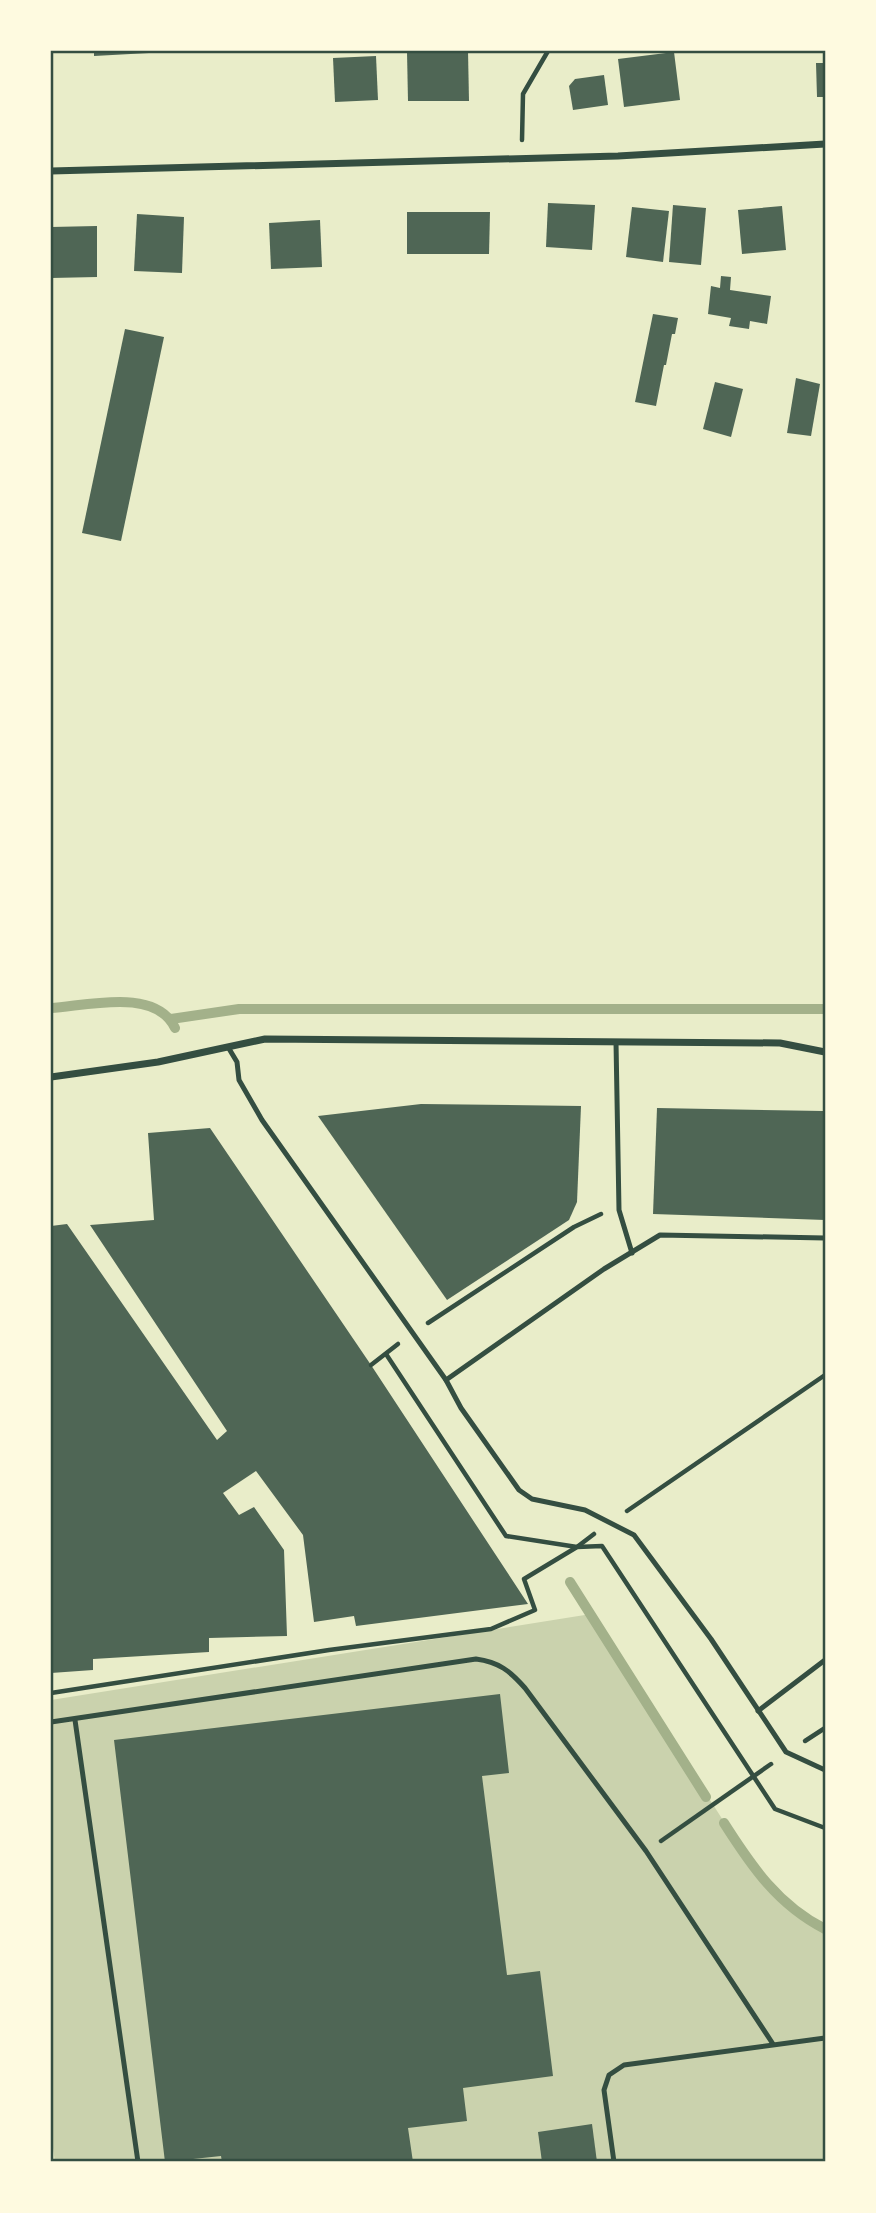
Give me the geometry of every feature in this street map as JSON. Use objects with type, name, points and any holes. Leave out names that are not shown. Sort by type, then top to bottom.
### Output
[{"type":"street","points":[[51,171],[523,159],[825,144]]},
{"type":"street","points":[[51,1077],[158,1062],[265,1039],[780,1043],[825,1052]]},
{"type":"lane","points":[[616,1042],[619,1210],[632,1253]]},
{"type":"lane","points":[[228,1045],[237,1062],[239,1080],[262,1120],[446,1380],[461,1408],[519,1490],[532,1499],[585,1510],[612,1521],[634,1535],[664,1573],[786,1752],[825,1770]]},
{"type":"lane","points":[[446,1380],[660,1235],[825,1238]]},
{"type":"lane","points":[[51,1722],[349,1676],[476,1659],[494,1661],[510,1671],[525,1688],[646,1851],[772,2044]]},
{"type":"lane","points":[[758,1711],[825,1660]]},
{"type":"lane","points":[[75,1720],[138,2162]]},
{"type":"lane","points":[[614,2162],[604,2090],[609,2075],[624,2065],[825,2038]]},
{"type":"path","points":[[523,159],[523,94],[548,51]]},
{"type":"path","points":[[612,1521],[825,1375]]},
{"type":"path","points":[[51,1693],[329,1650],[491,1629],[535,1609],[524,1579],[577,1547],[602,1546],[775,1809],[825,1828]]},
{"type":"path","points":[[646,1851],[755,1777]]},
{"type":"green space","points":[[591,1614],[751,1864],[785,1901],[825,1929],[825,2162],[55,2162],[51,2134],[51,1700]]},
{"type":"building","points":[[94,51],[149,51],[149,53],[94,56]]},
{"type":"building","points":[[468,51],[469,101],[408,101],[407,52]]},
{"type":"building","points":[[674,52],[680,100],[624,107],[618,59]]},
{"type":"building","points":[[376,56],[378,100],[335,102],[333,58]]},
{"type":"building","points":[[816,63],[825,63],[825,97],[817,97]]},
{"type":"building","points":[[604,75],[608,105],[573,110],[569,86],[575,79]]},
{"type":"building","points":[[548,203],[595,205],[592,250],[546,247]]},
{"type":"building","points":[[673,205],[706,208],[701,265],[669,262]]},
{"type":"building","points":[[782,206],[786,250],[742,254],[738,210]]},
{"type":"building","points":[[632,207],[669,211],[663,262],[626,257]]},
{"type":"building","points":[[407,212],[490,212],[489,254],[407,254]]},
{"type":"building","points":[[137,214],[184,217],[182,273],[134,271]]},
{"type":"building","points":[[320,220],[322,267],[271,269],[269,223]]},
{"type":"building","points":[[97,226],[97,277],[51,278],[51,227]]},
{"type":"building","points":[[721,276],[731,277],[730,290],[771,296],[767,324],[750,321],[749,329],[729,326],[731,318],[708,314],[711,286],[720,288]]},
{"type":"building","points":[[653,314],[678,318],[664,365],[656,406],[635,402]]},
{"type":"building","points":[[125,329],[164,337],[121,541],[82,533]]},
{"type":"building","points":[[796,378],[820,384],[811,436],[787,433]]},
{"type":"building","points":[[715,382],[743,389],[731,437],[703,429]]},
{"type":"building","points":[[421,1104],[581,1106],[577,1202],[569,1220],[447,1300],[318,1116]]},
{"type":"building","points":[[657,1108],[823,1111],[825,1220],[653,1214]]},
{"type":"building","points":[[210,1128],[371,1365],[528,1604],[356,1626],[354,1616],[314,1622],[303,1535],[256,1471],[223,1493],[239,1515],[254,1507],[284,1550],[287,1636],[209,1638],[209,1652],[93,1659],[93,1670],[51,1673],[51,1226],[67,1224],[217,1440],[227,1431],[90,1225],[154,1220],[148,1133]]},
{"type":"building","points":[[500,1694],[509,1773],[482,1776],[507,1975],[540,1971],[553,2076],[463,2088],[467,2121],[408,2128],[413,2162],[222,2162],[221,2156],[165,2162],[114,1740]]},
{"type":"building","points":[[592,2124],[597,2162],[542,2162],[538,2132]]},
{"type":"waterway","points":[[51,1008],[137,1003],[153,1007],[166,1015],[175,1028]]},
{"type":"waterway","points":[[171,1019],[239,1009],[825,1009]]},
{"type":"waterway","points":[[570,1582],[706,1797]]},
{"type":"waterway","points":[[724,1823],[767,1884],[793,1908],[825,1929]]}]
